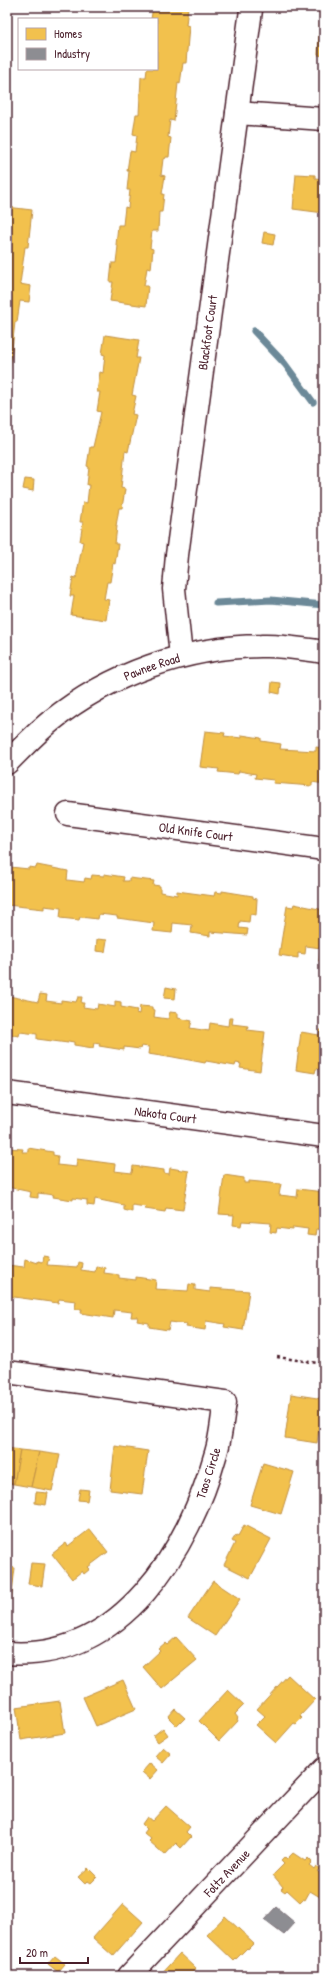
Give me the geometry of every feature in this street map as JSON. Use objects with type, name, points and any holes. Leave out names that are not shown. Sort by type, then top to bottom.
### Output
[{"type":"street","name":"Blackfoot Court","points":[[181,656],[174,588],[177,555],[251,10]]},
{"type":"street","points":[[237,113],[324,119]]},
{"type":"street","name":"Pawnee Road","points":[[7,763],[52,721],[80,701],[113,682],[181,656],[223,648],[262,646],[324,652]]},
{"type":"street","name":"Old Knife Court","points":[[68,814],[324,849]]},
{"type":"street","name":"Nakota Court","points":[[7,1093],[324,1136]]},
{"type":"street","name":"Taos Circle","points":[[7,1372],[225,1402],[216,1452],[204,1490],[174,1552],[158,1576],[140,1598],[117,1620],[101,1631],[80,1641],[58,1649],[34,1652],[7,1652]]},
{"type":"street","name":"Foltz Avenue","points":[[129,1976],[324,1769]]},
{"type":"path","points":[[277,1357],[324,1364]]},
{"type":"building: Homes","points":[[153,7],[188,7],[186,25],[189,26],[186,63],[183,63],[180,84],[178,83],[174,121],[170,120],[168,137],[171,138],[169,157],[163,159],[161,175],[165,176],[162,194],[164,194],[162,212],[159,212],[158,231],[152,231],[150,248],[153,249],[151,269],[147,268],[144,286],[148,286],[146,306],[110,301],[113,282],[110,282],[112,263],[116,263],[118,225],[123,225],[125,207],[128,208],[130,190],[127,190],[129,171],[127,171],[130,151],[135,152],[137,135],[133,134],[136,114],[139,114],[141,77],[146,77],[147,70],[158,70],[158,18],[151,18]]},
{"type":"building: Homes","points":[[320,22],[324,22],[324,56],[318,55]]},
{"type":"building: Homes","points":[[296,174],[315,175],[315,178],[324,179],[324,213],[293,209]]},
{"type":"building: Homes","points":[[7,207],[32,210],[28,247],[25,247],[20,284],[31,286],[29,302],[20,301],[17,322],[15,322],[7,394]]},
{"type":"building: Homes","points":[[264,232],[275,234],[273,245],[262,243]]},
{"type":"building: Homes","points":[[105,335],[139,340],[136,358],[139,358],[132,395],[136,396],[132,414],[136,415],[128,452],[125,451],[121,488],[125,489],[122,508],[119,508],[116,526],[115,544],[118,544],[115,564],[113,563],[110,582],[107,582],[104,599],[109,600],[106,620],[71,615],[74,596],[70,596],[73,577],[76,578],[83,542],[80,541],[83,522],[80,522],[83,502],[87,503],[89,467],[87,466],[90,447],[93,447],[101,412],[97,411],[100,392],[97,392],[100,372],[103,373],[105,355],[102,354]]},
{"type":"building: Homes","points":[[25,479],[34,480],[33,491],[23,489]]},
{"type":"building: Homes","points":[[272,682],[281,683],[280,694],[271,692]]},
{"type":"building: Homes","points":[[205,731],[225,733],[224,736],[242,738],[242,735],[261,738],[261,741],[281,744],[280,749],[316,751],[316,747],[324,748],[324,784],[312,782],[312,786],[273,783],[274,780],[255,778],[256,774],[239,771],[238,774],[218,772],[219,769],[200,767]]},
{"type":"building: Homes","points":[[37,865],[68,871],[67,880],[84,882],[85,878],[91,879],[92,875],[104,876],[104,874],[124,877],[123,881],[129,881],[129,878],[154,881],[153,885],[160,886],[160,892],[177,895],[177,891],[214,896],[215,892],[222,893],[222,891],[253,896],[253,898],[257,899],[256,915],[250,914],[249,922],[240,921],[239,928],[248,929],[247,935],[210,932],[210,936],[191,933],[192,925],[173,923],[172,933],[153,931],[154,923],[117,918],[117,916],[99,914],[98,919],[80,917],[79,920],[60,918],[61,908],[44,906],[44,909],[7,905],[10,867],[29,869],[29,867],[36,868]]},
{"type":"building: Homes","points":[[294,904],[324,910],[324,962],[319,961],[321,948],[306,946],[305,954],[298,953],[298,958],[279,955],[287,906],[293,907]]},
{"type":"building: Homes","points":[[97,939],[107,940],[105,952],[96,951]]},
{"type":"building: Homes","points":[[166,987],[176,989],[175,999],[164,998]]},
{"type":"building: Homes","points":[[7,988],[10,988],[9,996],[38,1002],[40,994],[47,995],[46,1001],[61,1003],[61,1000],[76,1002],[78,997],[82,997],[81,1003],[84,1003],[83,1007],[97,1009],[98,1004],[115,1007],[115,1001],[121,1002],[121,1007],[137,1010],[136,1013],[139,1014],[140,1006],[152,1007],[152,1009],[155,1010],[154,1017],[168,1019],[170,1012],[178,1013],[178,1018],[192,1021],[190,1028],[209,1031],[210,1023],[228,1026],[229,1018],[233,1018],[232,1024],[248,1026],[247,1030],[265,1032],[260,1071],[240,1068],[241,1064],[236,1063],[235,1066],[206,1061],[205,1063],[148,1054],[149,1047],[141,1046],[140,1049],[124,1047],[124,1050],[99,1046],[100,1044],[94,1043],[93,1048],[74,1045],[74,1042],[68,1041],[68,1043],[37,1039],[37,1034],[20,1032],[19,1036],[7,1034]]},
{"type":"building: Homes","points":[[320,1030],[324,1030],[324,1072],[320,1072],[321,1069],[316,1069],[315,1073],[296,1070],[301,1032],[319,1035]]},
{"type":"building: Homes","points":[[7,1148],[23,1149],[22,1152],[28,1152],[28,1148],[53,1152],[53,1155],[58,1156],[57,1165],[76,1167],[77,1159],[115,1164],[114,1171],[132,1173],[133,1166],[164,1170],[164,1173],[169,1174],[170,1168],[189,1171],[183,1210],[166,1208],[165,1212],[145,1209],[146,1207],[132,1205],[132,1212],[124,1210],[124,1205],[95,1199],[94,1206],[87,1205],[87,1200],[73,1198],[73,1200],[53,1197],[54,1195],[38,1193],[38,1198],[30,1197],[31,1192],[7,1187]]},
{"type":"building: Homes","points":[[224,1175],[244,1178],[244,1183],[249,1183],[249,1181],[281,1184],[279,1195],[297,1197],[298,1189],[324,1192],[324,1230],[316,1229],[315,1236],[307,1235],[308,1229],[293,1227],[293,1230],[277,1228],[276,1233],[270,1232],[271,1223],[242,1221],[241,1226],[233,1225],[234,1215],[219,1214]]},
{"type":"building: Homes","points":[[43,1256],[49,1257],[47,1265],[77,1267],[78,1262],[82,1263],[81,1270],[95,1272],[96,1266],[105,1268],[104,1273],[119,1275],[119,1278],[136,1280],[136,1277],[156,1280],[155,1289],[188,1291],[189,1284],[195,1285],[195,1290],[210,1292],[210,1288],[249,1291],[243,1330],[224,1327],[225,1324],[206,1321],[205,1330],[186,1327],[187,1324],[170,1322],[168,1330],[149,1327],[149,1323],[137,1321],[138,1317],[131,1317],[132,1312],[114,1310],[113,1318],[81,1313],[82,1309],[75,1309],[76,1301],[59,1299],[58,1303],[7,1296],[7,1265],[24,1267],[25,1259],[37,1263],[37,1261],[42,1262]]},
{"type":"building: Homes","points":[[291,1394],[324,1399],[324,1429],[319,1428],[317,1443],[285,1438]]},
{"type":"building: Homes","points":[[115,1446],[148,1451],[142,1494],[110,1490]]},
{"type":"building: Homes","points":[[7,1448],[20,1450],[14,1484],[7,1483]]},
{"type":"building: Homes","points":[[20,1450],[39,1452],[31,1487],[14,1484]]},
{"type":"building: Homes","points":[[39,1452],[60,1455],[52,1491],[31,1487]]},
{"type":"building: Homes","points":[[263,1463],[294,1472],[281,1514],[250,1505]]},
{"type":"building: Homes","points":[[80,1489],[89,1490],[87,1501],[78,1500]]},
{"type":"building: Homes","points":[[36,1492],[48,1493],[46,1505],[35,1503]]},
{"type":"building: Homes","points":[[244,1525],[271,1539],[250,1578],[224,1565],[235,1543],[232,1541],[236,1535],[238,1536]]},
{"type":"building: Homes","points":[[90,1529],[108,1552],[88,1567],[90,1569],[84,1574],[82,1571],[72,1579],[52,1554],[66,1543],[68,1546]]},
{"type":"building: Homes","points":[[31,1563],[45,1564],[42,1586],[28,1584]]},
{"type":"building: Homes","points":[[7,1567],[15,1568],[11,1600],[7,1600]]},
{"type":"building: Homes","points":[[213,1581],[240,1599],[215,1636],[188,1618]]},
{"type":"building: Homes","points":[[176,1637],[197,1660],[162,1689],[143,1667],[160,1651],[158,1649],[165,1643],[167,1645]]},
{"type":"building: Homes","points":[[288,1675],[315,1700],[300,1716],[302,1718],[296,1724],[294,1723],[276,1743],[256,1725],[265,1716],[257,1709]]},
{"type":"building: Homes","points":[[123,1680],[136,1709],[96,1726],[83,1697]]},
{"type":"building: Homes","points":[[228,1690],[244,1705],[235,1714],[238,1721],[219,1741],[199,1721]]},
{"type":"building: Homes","points":[[60,1701],[65,1733],[21,1740],[16,1707]]},
{"type":"building: Homes","points":[[175,1709],[185,1718],[177,1726],[168,1717]]},
{"type":"building: Homes","points":[[163,1728],[168,1735],[158,1742],[153,1736]]},
{"type":"building: Homes","points":[[163,1747],[171,1754],[163,1763],[155,1756]]},
{"type":"building: Homes","points":[[150,1763],[158,1770],[150,1779],[142,1772]]},
{"type":"building: Homes","points":[[166,1806],[190,1827],[186,1832],[191,1837],[181,1848],[176,1843],[165,1855],[149,1841],[151,1839],[144,1833],[147,1829],[142,1824],[147,1817],[152,1821]]},
{"type":"building: Homes","points":[[293,1853],[305,1861],[308,1858],[312,1862],[309,1865],[314,1869],[316,1866],[320,1869],[317,1871],[324,1877],[324,1892],[320,1897],[310,1891],[305,1900],[303,1899],[300,1902],[287,1890],[285,1892],[281,1889],[283,1887],[273,1875],[284,1864],[281,1861],[285,1857],[287,1859]]},
{"type":"building: Homes","points":[[88,1868],[97,1877],[91,1883],[88,1881],[85,1884],[78,1877]]},
{"type":"building: Homes","points":[[123,1904],[143,1922],[113,1956],[93,1938]]},
{"type":"building: Homes","points":[[225,1916],[254,1943],[234,1961],[207,1935]]},
{"type":"building: Homes","points":[[180,1953],[196,1968],[189,1976],[159,1976]]},
{"type":"building: Homes","points":[[55,1956],[65,1964],[58,1972],[48,1964]]},
{"type":"building: Industry","points":[[276,1907],[295,1923],[284,1935],[264,1920]]},
{"type":"waterway","points":[[254,331],[285,364],[313,402]]},
{"type":"waterway","points":[[216,603],[271,600],[324,605]]}]
